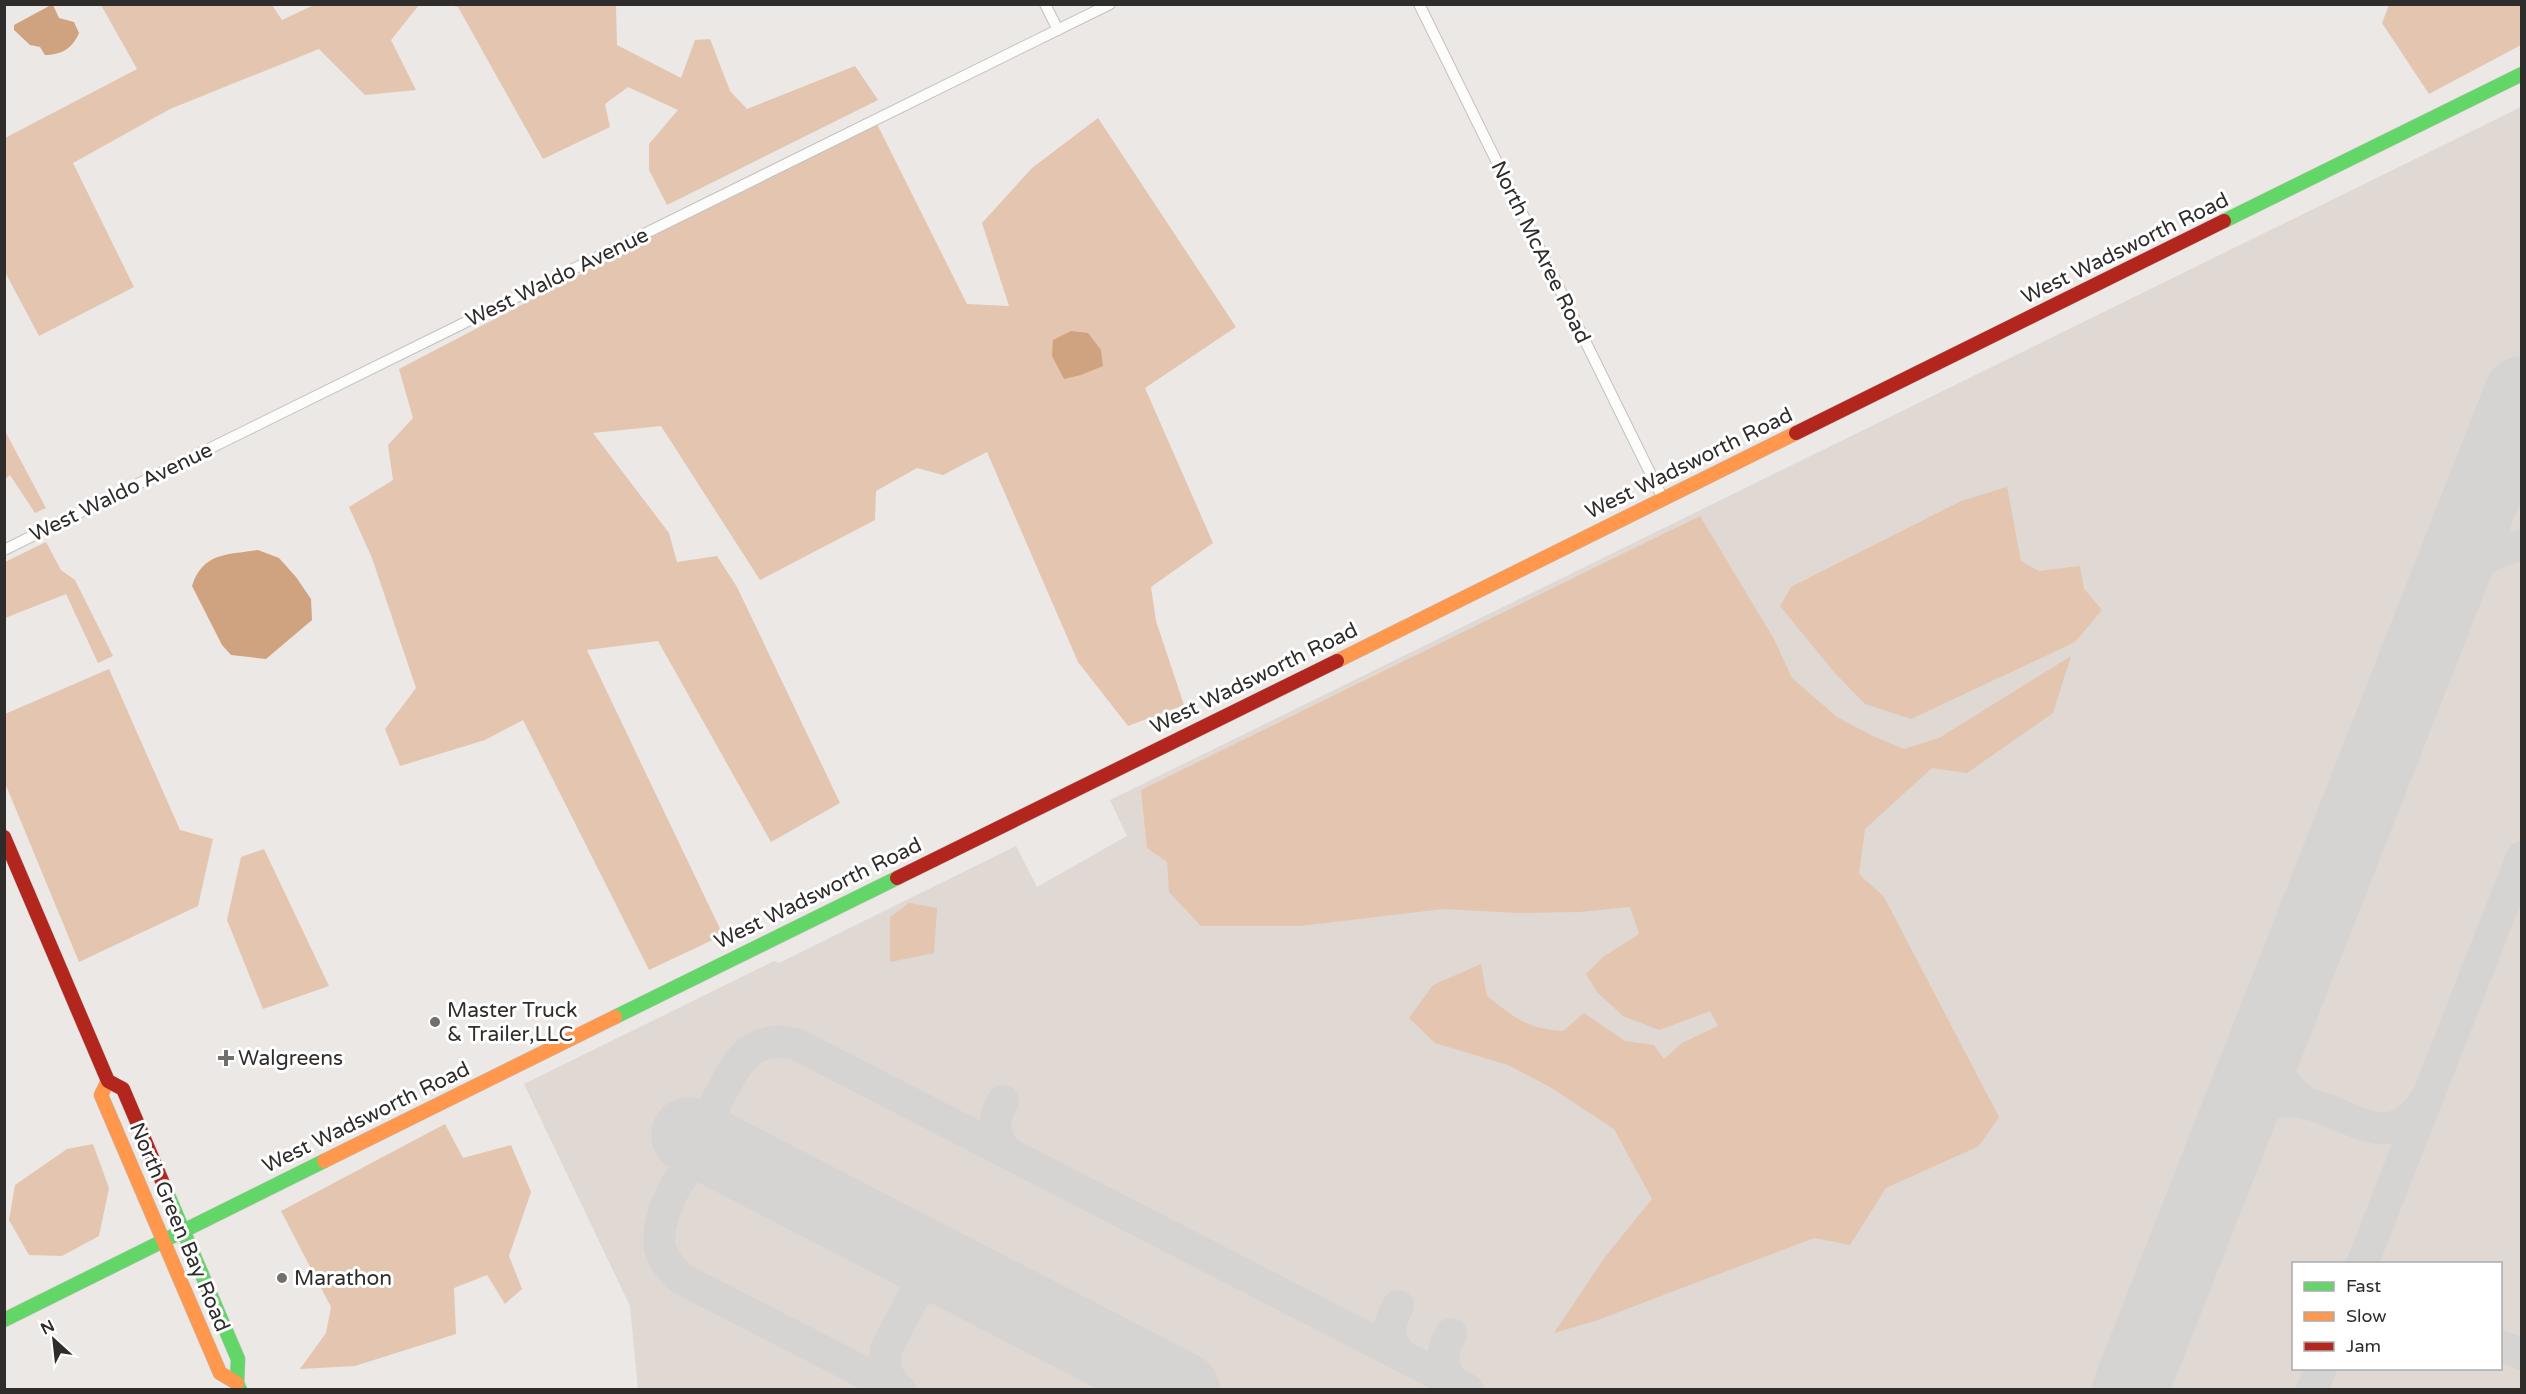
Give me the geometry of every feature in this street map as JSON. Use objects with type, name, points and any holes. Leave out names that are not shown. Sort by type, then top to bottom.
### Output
[{"type":"main road","name":"West Wadsworth Road","points":[[4,1320],[2522,74]]},
{"type":"main road","name":"North Green Bay Road","points":[[4,837],[108,1081],[123,1089],[238,1359],[238,1386]]},
{"type":"main road","name":"North Green Bay Road","points":[[108,1081],[101,1095],[220,1373],[238,1386]]},
{"type":"street","points":[[1045,4],[1058,30]]},
{"type":"street","name":"West Waldo Avenue","points":[[4,550],[1110,4]]},
{"type":"street","name":"North McAree Road","points":[[1419,4],[1663,499]]},
{"type":"shaded area","points":[[51,5],[59,18],[74,22],[79,33],[65,50],[45,55],[40,47],[30,45],[14,30],[14,25]]},
{"type":"shaded area","points":[[101,5],[272,5],[282,20],[314,5],[419,5],[391,40],[416,90],[365,95],[319,49],[170,109],[73,163],[134,287],[39,336],[5,272],[5,138],[137,69]]},
{"type":"shaded area","points":[[449,5],[616,5],[617,45],[681,78],[695,40],[710,39],[730,91],[747,109],[855,66],[878,100],[667,205],[649,170],[649,144],[678,110],[628,87],[605,104],[610,127],[543,159],[458,7]]},
{"type":"shaded area","points":[[2389,5],[2521,5],[2521,45],[2429,94],[2382,23]]},
{"type":"shaded area","points":[[2521,107],[2521,1389],[638,1389],[630,1306],[524,1084],[774,961],[779,963],[1016,846],[1037,887],[1127,836],[1110,800]]},
{"type":"shaded area","points":[[1098,118],[1236,327],[1145,388],[1213,543],[1151,587],[1156,621],[1184,705],[1128,726],[1078,662],[987,452],[943,475],[917,468],[876,491],[875,520],[760,580],[661,426],[593,433],[669,533],[677,562],[717,556],[737,587],[840,803],[771,842],[658,641],[587,650],[723,935],[649,970],[523,720],[485,740],[400,766],[385,729],[416,688],[372,558],[349,507],[393,480],[388,445],[413,418],[399,369],[875,120],[967,304],[1009,306],[982,223],[1032,168]]},
{"type":"shaded area","points":[[1071,331],[1088,333],[1101,350],[1103,366],[1064,379],[1052,356],[1053,340]]},
{"type":"shaded area","points":[[5,431],[46,508],[35,513],[10,475],[5,479]]},
{"type":"shaded area","points":[[2007,487],[2021,561],[2039,571],[2080,566],[2084,589],[2102,610],[2075,642],[1911,719],[1865,704],[1834,672],[1780,606],[1791,587],[1961,501]]},
{"type":"shaded area","points":[[1700,516],[1774,639],[1792,678],[1837,717],[1904,749],[1939,738],[2071,656],[2053,713],[1967,773],[1932,768],[1865,829],[1859,874],[1884,897],[1999,1117],[1979,1146],[1886,1188],[1850,1245],[1814,1238],[1595,1321],[1554,1333],[1605,1257],[1652,1199],[1614,1129],[1550,1087],[1508,1065],[1435,1043],[1409,1018],[1433,985],[1481,964],[1487,996],[1521,1021],[1539,1028],[1563,1031],[1584,1013],[1625,1041],[1654,1045],[1664,1059],[1682,1043],[1718,1026],[1710,1011],[1659,1030],[1623,1016],[1597,992],[1586,974],[1603,957],[1639,934],[1630,907],[1579,912],[1518,913],[1443,909],[1300,926],[1201,926],[1169,892],[1167,862],[1147,848],[1141,790]]},
{"type":"shaded area","points":[[46,542],[61,570],[75,580],[113,656],[98,663],[66,594],[5,618],[5,562]]},
{"type":"shaded area","points":[[258,550],[279,558],[311,599],[312,620],[266,659],[231,655],[222,645],[192,586],[197,575],[210,561],[218,557]]},
{"type":"shaded area","points":[[109,669],[180,830],[213,839],[198,906],[79,962],[5,783],[5,714]]},
{"type":"shaded area","points":[[264,849],[329,986],[263,1009],[227,920],[241,857]]},
{"type":"shaded area","points":[[909,903],[937,908],[934,953],[890,962],[890,917]]},
{"type":"shaded area","points":[[445,1124],[463,1158],[511,1145],[531,1192],[509,1256],[522,1289],[505,1304],[487,1275],[454,1288],[456,1334],[355,1366],[300,1369],[326,1333],[331,1307],[281,1211]]},
{"type":"shaded area","points":[[93,1144],[109,1188],[99,1236],[62,1256],[29,1255],[9,1220],[15,1185],[67,1149]]},
{"type":"taxiway","points":[[2488,480],[2522,456]]},
{"type":"taxiway","points":[[2435,616],[2460,579],[2470,570],[2493,555],[2522,545]]},
{"type":"taxiway","points":[[2363,1262],[2522,857]]},
{"type":"taxiway","points":[[2273,1024],[2272,1048],[2276,1069],[2288,1087],[2306,1103]]},
{"type":"taxiway","points":[[734,1159],[717,1142],[711,1129],[712,1113],[719,1096],[735,1069],[749,1052],[769,1043],[796,1044],[1468,1390]]},
{"type":"taxiway","points":[[2224,1150],[2238,1127],[2247,1118],[2267,1105],[2278,1102],[2305,1103],[2368,1126],[2383,1128],[2397,1126],[2411,1117],[2425,1100]]},
{"type":"taxiway","points":[[1003,1101],[997,1115],[996,1129],[999,1141],[1009,1154]]},
{"type":"taxiway","points":[[734,1159],[715,1159],[697,1163],[689,1168],[674,1188],[660,1227],[660,1249],[666,1261],[682,1279],[898,1390]]},
{"type":"taxiway","points":[[900,1390],[887,1371],[886,1349],[932,1261]]},
{"type":"taxiway","points":[[913,1297],[930,1282],[960,1275]]},
{"type":"taxiway","points":[[1398,1306],[1390,1331],[1393,1343],[1401,1355]]},
{"type":"taxiway","points":[[1451,1334],[1443,1352],[1443,1363],[1452,1381]]},
{"type":"taxiway","points":[[2148,1390],[2145,1370],[2151,1337]]},
{"type":"taxiway","points":[[2502,1347],[2522,1354]]},
{"type":"taxiway","points":[[2312,1390],[2320,1370]]},
{"type":"runway","points":[[2130,1390],[2522,394]]},
{"type":"runway","points":[[689,1135],[1182,1390]]},
{"type":"traffic: fast","points":[[2224,221],[2522,74]]},
{"type":"traffic: fast","points":[[615,1017],[897,878]]},
{"type":"traffic: fast","points":[[4,1320],[324,1161]]},
{"type":"traffic: fast","points":[[165,1188],[238,1359],[237,1383],[240,1390]]},
{"type":"traffic: slow","points":[[1337,661],[1796,433]]},
{"type":"traffic: slow","points":[[324,1161],[615,1017]]},
{"type":"traffic: slow","points":[[108,1081],[101,1095],[220,1373],[237,1383]]},
{"type":"traffic: jam","points":[[1796,433],[2224,221]]},
{"type":"traffic: jam","points":[[897,878],[1337,661]]},
{"type":"traffic: jam","points":[[4,837],[108,1081],[123,1089],[165,1188]]},
{"type":"place","name":"Master Truck & Trailer,LLC","points":[[435,1022]]},
{"type":"place","name":"Walgreens","points":[[226,1058]]},
{"type":"place","name":"Marathon","points":[[282,1278]]}]
